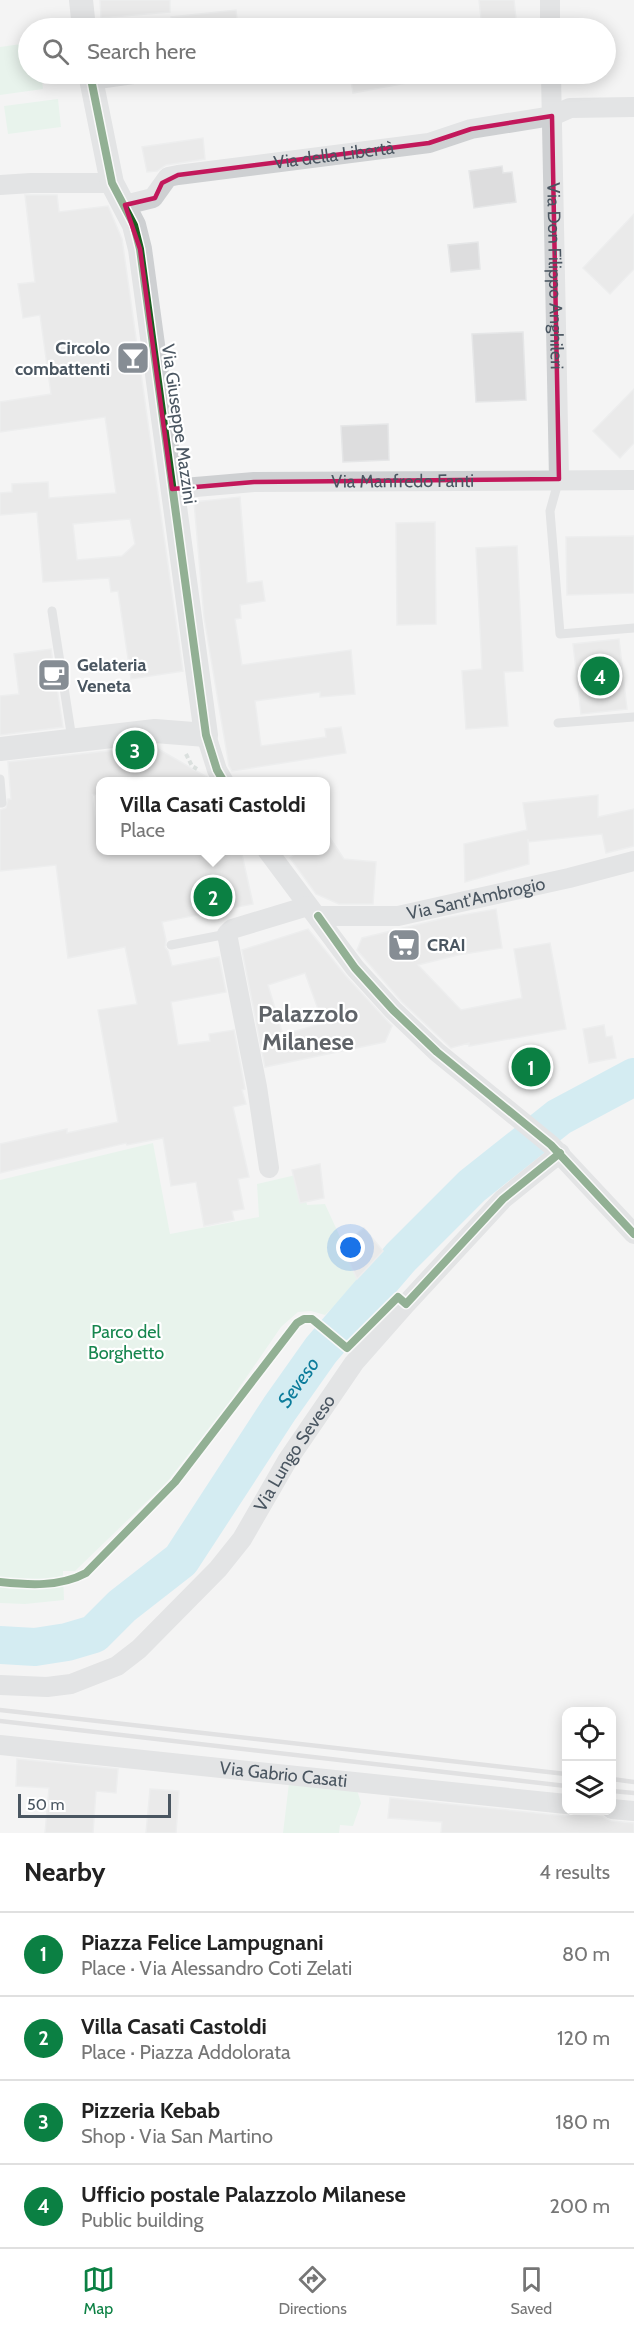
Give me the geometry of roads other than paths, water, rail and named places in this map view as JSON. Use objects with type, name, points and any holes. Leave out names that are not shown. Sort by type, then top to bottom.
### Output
[{"type":"street","points":[[81,0],[83,18]]},
{"type":"street","points":[[550,0],[550,18]]},
{"type":"street","name":"Via Giuseppe Mazzini","points":[[92,84],[112,183],[135,226],[140,249],[206,735],[221,777]]},
{"type":"street","name":"Via Don Filippo Anghileri","points":[[551,84],[559,479]]},
{"type":"street","name":"Via della Libertà","points":[[125,205],[153,198],[168,177],[178,175],[429,143],[471,129],[552,116],[570,108],[634,106]]},
{"type":"street","points":[[0,185],[112,183]]},
{"type":"street","name":"Via Manfredo Fanti","points":[[172,489],[254,482],[634,480]]},
{"type":"street","points":[[0,749],[155,731],[206,735]]},
{"type":"street","points":[[271,855],[355,968],[393,1010],[437,1052],[555,1149],[634,1234]]},
{"type":"street","name":"Via Sant'Ambrogio","points":[[313,911],[344,918],[398,916],[569,878],[634,861]]},
{"type":"street","points":[[269,1168],[230,931],[313,911]]},
{"type":"street","name":"Via Lungo Seveso","points":[[0,1685],[47,1687],[71,1684],[117,1666],[139,1649],[218,1569],[242,1539],[288,1461],[354,1363],[405,1304],[503,1199],[555,1149]]},
{"type":"street","name":"Via Gabrio Casati","points":[[0,1745],[562,1803]]},
{"type":"street","points":[[616,1809],[634,1811]]},
{"type":"lane","points":[[559,479],[550,511],[560,634],[634,628]]},
{"type":"lane","points":[[52,611],[72,740]]},
{"type":"lane","points":[[558,723],[634,717]]},
{"type":"lane","points":[[0,779],[2,803],[0,803]]},
{"type":"lane","points":[[171,945],[230,931]]},
{"type":"waterway","name":"Seveso","points":[[0,1645],[35,1647],[67,1642],[94,1634],[122,1606],[181,1560],[280,1408],[321,1350],[401,1257],[472,1186],[559,1117],[634,1077]]},
{"type":"railway","points":[[0,1710],[562,1774]]},
{"type":"railway","points":[[0,1721],[562,1786]]},
{"type":"railway","points":[[616,1780],[634,1782]]},
{"type":"railway","points":[[616,1791],[634,1793]]},
{"type":"place","name":"Circolo combattenti","points":[[133,358]]},
{"type":"place","name":"Gelateria Veneta","points":[[54,675]]},
{"type":"place","name":"Ufficio postale Palazzolo Milanese","points":[[600,676]]},
{"type":"place","name":"Pizzeria Kebab","points":[[135,750]]},
{"type":"place","name":"Villa Casati Castoldi","points":[[213,897]]},
{"type":"place","name":"CRAI","points":[[404,945]]},
{"type":"place","name":"Piazza Felice Lampugnani","points":[[531,1067]]},
{"type":"district","name":"Palazzolo Milanese","points":[[308,1027]]},
{"type":"park label","name":"Parco del Borghetto","points":[[126,1342]]}]
